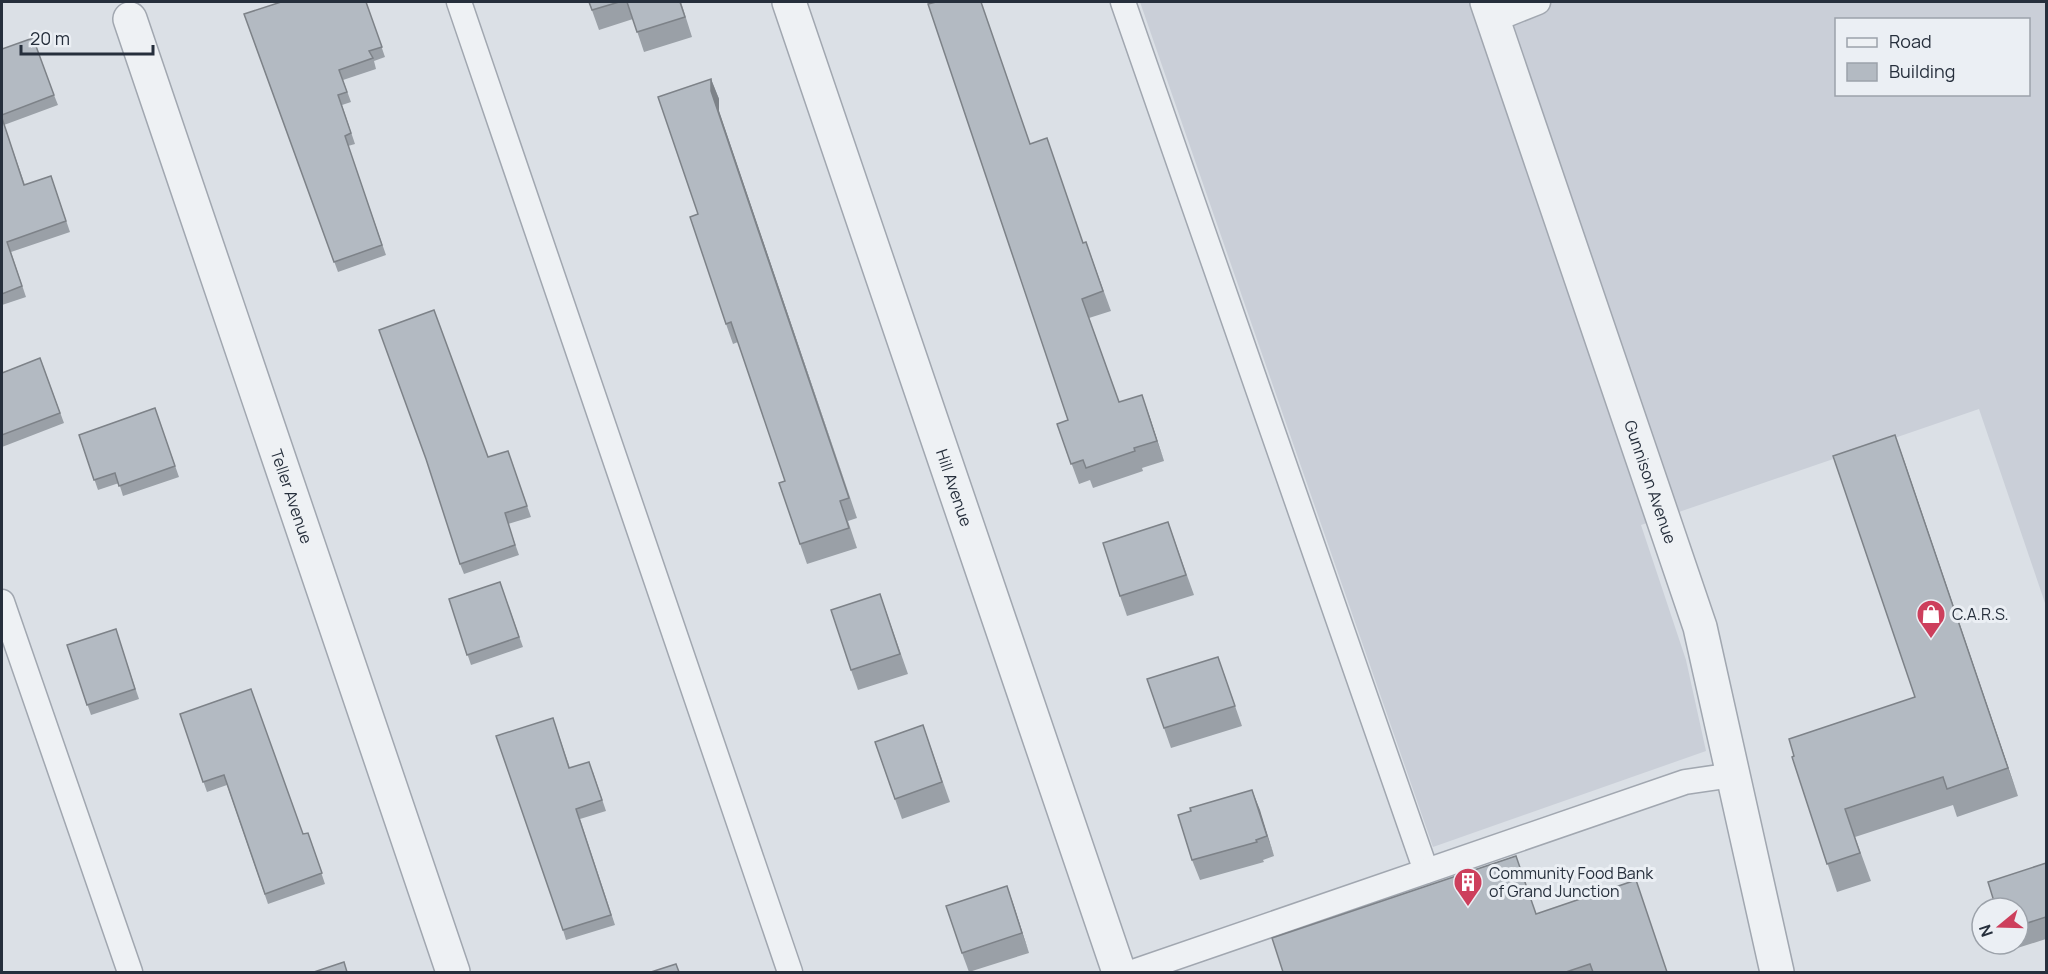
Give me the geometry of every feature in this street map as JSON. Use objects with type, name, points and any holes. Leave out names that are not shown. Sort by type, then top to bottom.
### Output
[{"type":"street","name":"Hill Avenue","points":[[789,2],[1119,972]]},
{"type":"street","name":"Gunnison Avenue","points":[[1490,11],[1700,627],[1777,972]]},
{"type":"street","name":"Teller Avenue","points":[[130,19],[453,972]]},
{"type":"lane","points":[[459,2],[790,972]]},
{"type":"lane","points":[[1123,2],[1426,872]]},
{"type":"lane","points":[[1490,11],[1538,2]]},
{"type":"lane","points":[[2,602],[130,972]]},
{"type":"lane","points":[[1133,972],[1685,782],[1733,775]]},
{"type":"shaded area","points":[[1140,2],[2046,2],[2046,606],[1979,409],[1641,525],[1686,660],[1706,751],[1433,847]]},
{"type":"building","points":[[281,2],[366,2],[382,47],[369,51],[373,58],[339,70],[347,92],[338,95],[351,133],[345,136],[382,245],[334,262],[244,14]]},
{"type":"building","points":[[589,2],[619,2],[592,10]]},
{"type":"building","points":[[627,2],[680,2],[685,17],[637,32]]},
{"type":"building","points":[[981,2],[1030,144],[1047,138],[1083,243],[1086,242],[1103,291],[1082,299],[1119,402],[1142,395],[1157,441],[1086,468],[1083,460],[1071,464],[1057,424],[1068,420],[928,4]]},
{"type":"building","points":[[33,38],[54,95],[2,115],[2,49]]},
{"type":"building","points":[[711,79],[711,91],[849,498],[840,501],[849,528],[800,544],[779,483],[785,481],[731,322],[726,324],[690,217],[698,214],[658,97]]},
{"type":"building","points":[[2,118],[24,185],[51,176],[66,221],[7,242],[22,286],[2,294]]},
{"type":"building","points":[[434,310],[488,457],[508,451],[527,506],[505,513],[515,545],[460,564],[426,459],[379,330]]},
{"type":"building","points":[[40,358],[60,413],[2,435],[2,373]]},
{"type":"building","points":[[155,408],[175,466],[119,486],[115,473],[94,480],[79,435]]},
{"type":"building","points":[[1895,435],[2008,768],[1947,789],[1943,777],[1845,809],[1860,853],[1827,864],[1792,757],[1794,756],[1789,739],[1915,697],[1833,456]]},
{"type":"building","points":[[1168,522],[1186,575],[1120,596],[1103,543]]},
{"type":"building","points":[[500,582],[519,637],[467,655],[449,599]]},
{"type":"building","points":[[880,594],[900,654],[851,670],[831,610]]},
{"type":"building","points":[[116,629],[135,689],[87,705],[67,645]]},
{"type":"building","points":[[1218,657],[1235,706],[1164,728],[1147,679]]},
{"type":"building","points":[[251,689],[303,834],[308,833],[322,873],[265,894],[224,775],[203,782],[180,714]]},
{"type":"building","points":[[553,718],[569,768],[589,762],[602,800],[576,809],[611,915],[563,930],[496,736]]},
{"type":"building","points":[[923,725],[942,782],[895,799],[875,742]]},
{"type":"building","points":[[1252,790],[1267,836],[1256,840],[1257,842],[1192,860],[1178,815],[1191,811],[1190,808]]},
{"type":"building","name":"Community Food Bank of Grand Junction","points":[[1516,856],[1536,914],[1636,880],[1667,972],[1593,972],[1590,964],[1566,972],[1283,972],[1272,938]]},
{"type":"building","points":[[2046,863],[2046,917],[2030,922],[2030,896],[1992,896],[1988,882]]},
{"type":"building","points":[[1007,886],[1022,933],[962,953],[946,906]]},
{"type":"building","points":[[344,962],[347,972],[314,972]]},
{"type":"building","points":[[676,964],[679,972],[651,972]]},
{"type":"place","name":"C.A.R.S.","points":[[1931,640]]},
{"type":"place","name":"Community Food Bank of Grand Junction","points":[[1468,908]]}]
